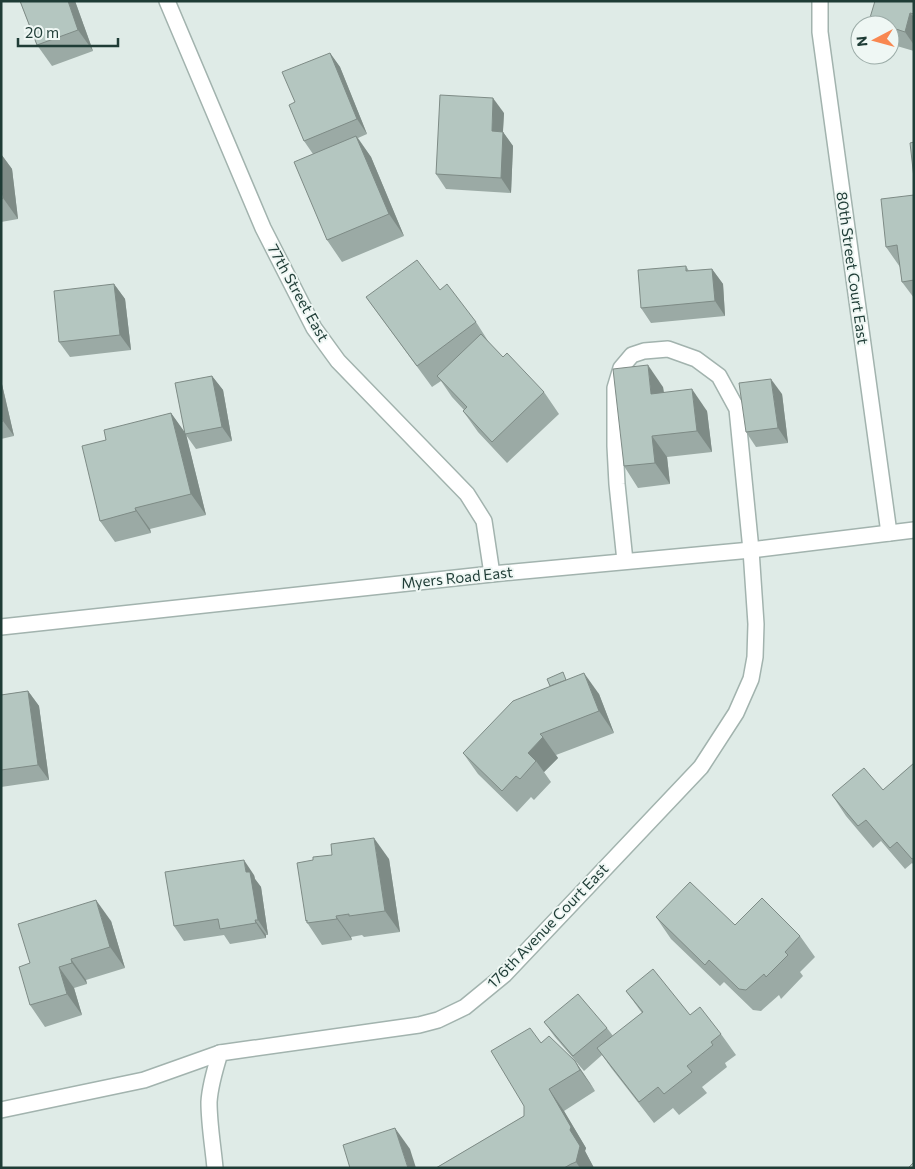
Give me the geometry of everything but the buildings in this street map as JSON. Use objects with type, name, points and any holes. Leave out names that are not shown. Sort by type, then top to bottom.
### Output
[{"type":"street","name":"77th Street East","points":[[166,1],[263,228],[314,328],[338,361],[468,494],[484,521],[492,574]]},
{"type":"street","name":"80th Street Court East","points":[[820,1],[821,42],[889,534]]},
{"type":"street","name":"176th Avenue Court East","points":[[1,1110],[144,1080],[220,1053],[420,1025],[438,1020],[465,1006],[504,974],[701,767],[736,713],[751,679],[755,657],[756,624],[737,409],[719,376],[696,359],[668,349],[644,351],[632,356],[621,368],[614,388],[614,446],[625,561]]},
{"type":"street","name":"Myers Road East","points":[[1,627],[492,574],[750,550],[914,530]]},
{"type":"street","points":[[215,1168],[209,1101],[220,1053]]}]
